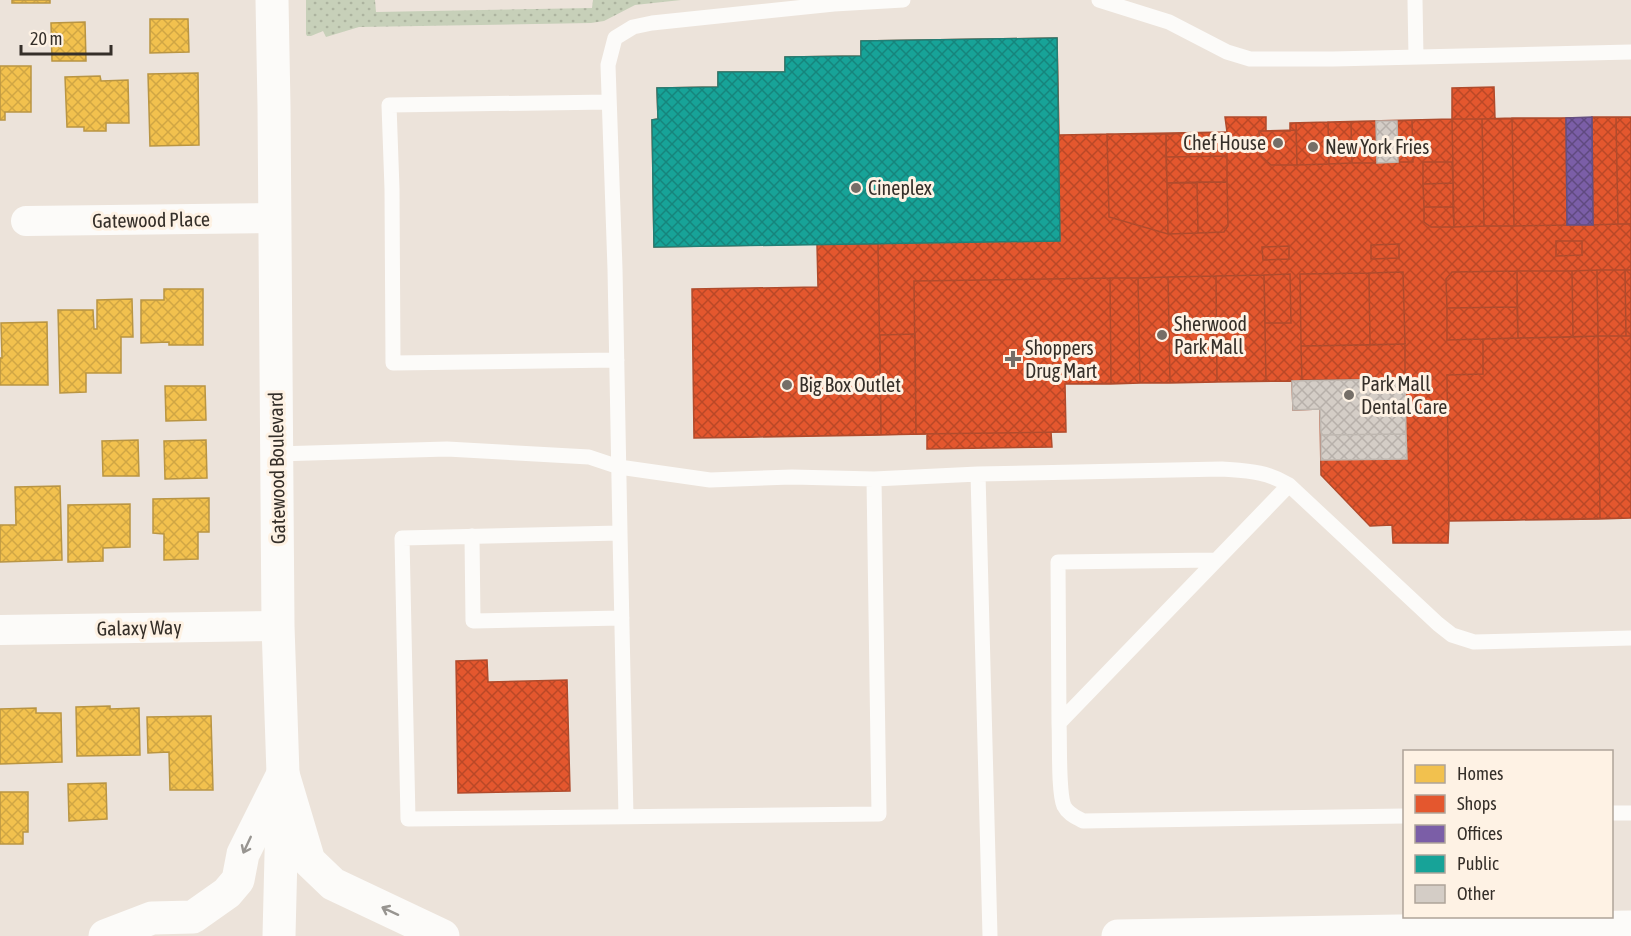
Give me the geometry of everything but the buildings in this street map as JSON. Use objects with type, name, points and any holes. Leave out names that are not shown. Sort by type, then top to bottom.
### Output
[{"type":"main road","name":"Gatewood Boulevard","points":[[272,0],[278,626],[283,774],[279,936]]},
{"type":"main road","points":[[105,936],[152,918],[193,917],[227,893],[238,880],[243,854],[283,774]]},
{"type":"main road","points":[[283,774],[309,861],[333,884],[443,936]]},
{"type":"main road","points":[[1118,936],[1631,927]]},
{"type":"street","name":"Gatewood Place","points":[[26,221],[275,218]]},
{"type":"street","name":"Galaxy Way","points":[[0,630],[278,626]]},
{"type":"lane","points":[[626,818],[620,467],[608,65],[615,38],[633,27],[753,7],[903,0]]},
{"type":"lane","points":[[1099,0],[1169,22],[1227,52],[1250,59],[1631,52]]},
{"type":"lane","points":[[1415,0],[1416,57]]},
{"type":"lane","points":[[609,102],[389,105],[393,363],[617,360]]},
{"type":"lane","points":[[276,454],[447,449],[589,457],[620,467],[710,480],[792,477],[874,479],[978,474],[1222,469],[1254,472],[1275,477],[1289,485],[1438,624],[1452,634],[1474,642],[1631,638]]},
{"type":"lane","points":[[978,474],[990,936]]},
{"type":"lane","points":[[620,533],[402,538],[408,819],[879,814],[874,479]]},
{"type":"lane","points":[[1059,723],[1289,485]]},
{"type":"lane","points":[[472,536],[473,621],[622,618]]},
{"type":"lane","points":[[1216,560],[1058,562],[1059,723],[1061,792],[1064,806],[1070,814],[1083,820],[1403,816]]},
{"type":"lane","points":[[1613,813],[1631,813]]},
{"type":"green space","points":[[306,0],[375,0],[376,12],[592,8],[593,0],[681,0],[635,5],[604,21],[591,23],[359,27],[326,37],[323,31],[307,36]]},
{"type":"place","name":"Chef House","points":[[1278,143]]},
{"type":"place","name":"New York Fries","points":[[1313,147]]},
{"type":"place","name":"Cineplex","points":[[856,188]]},
{"type":"place","name":"Sherwood Park Mall","points":[[1162,335]]},
{"type":"place","name":"Shoppers Drug Mart","points":[[1013,359]]},
{"type":"place","name":"Big Box Outlet","points":[[787,385]]},
{"type":"place","name":"Park Mall Dental Care","points":[[1349,395]]}]
